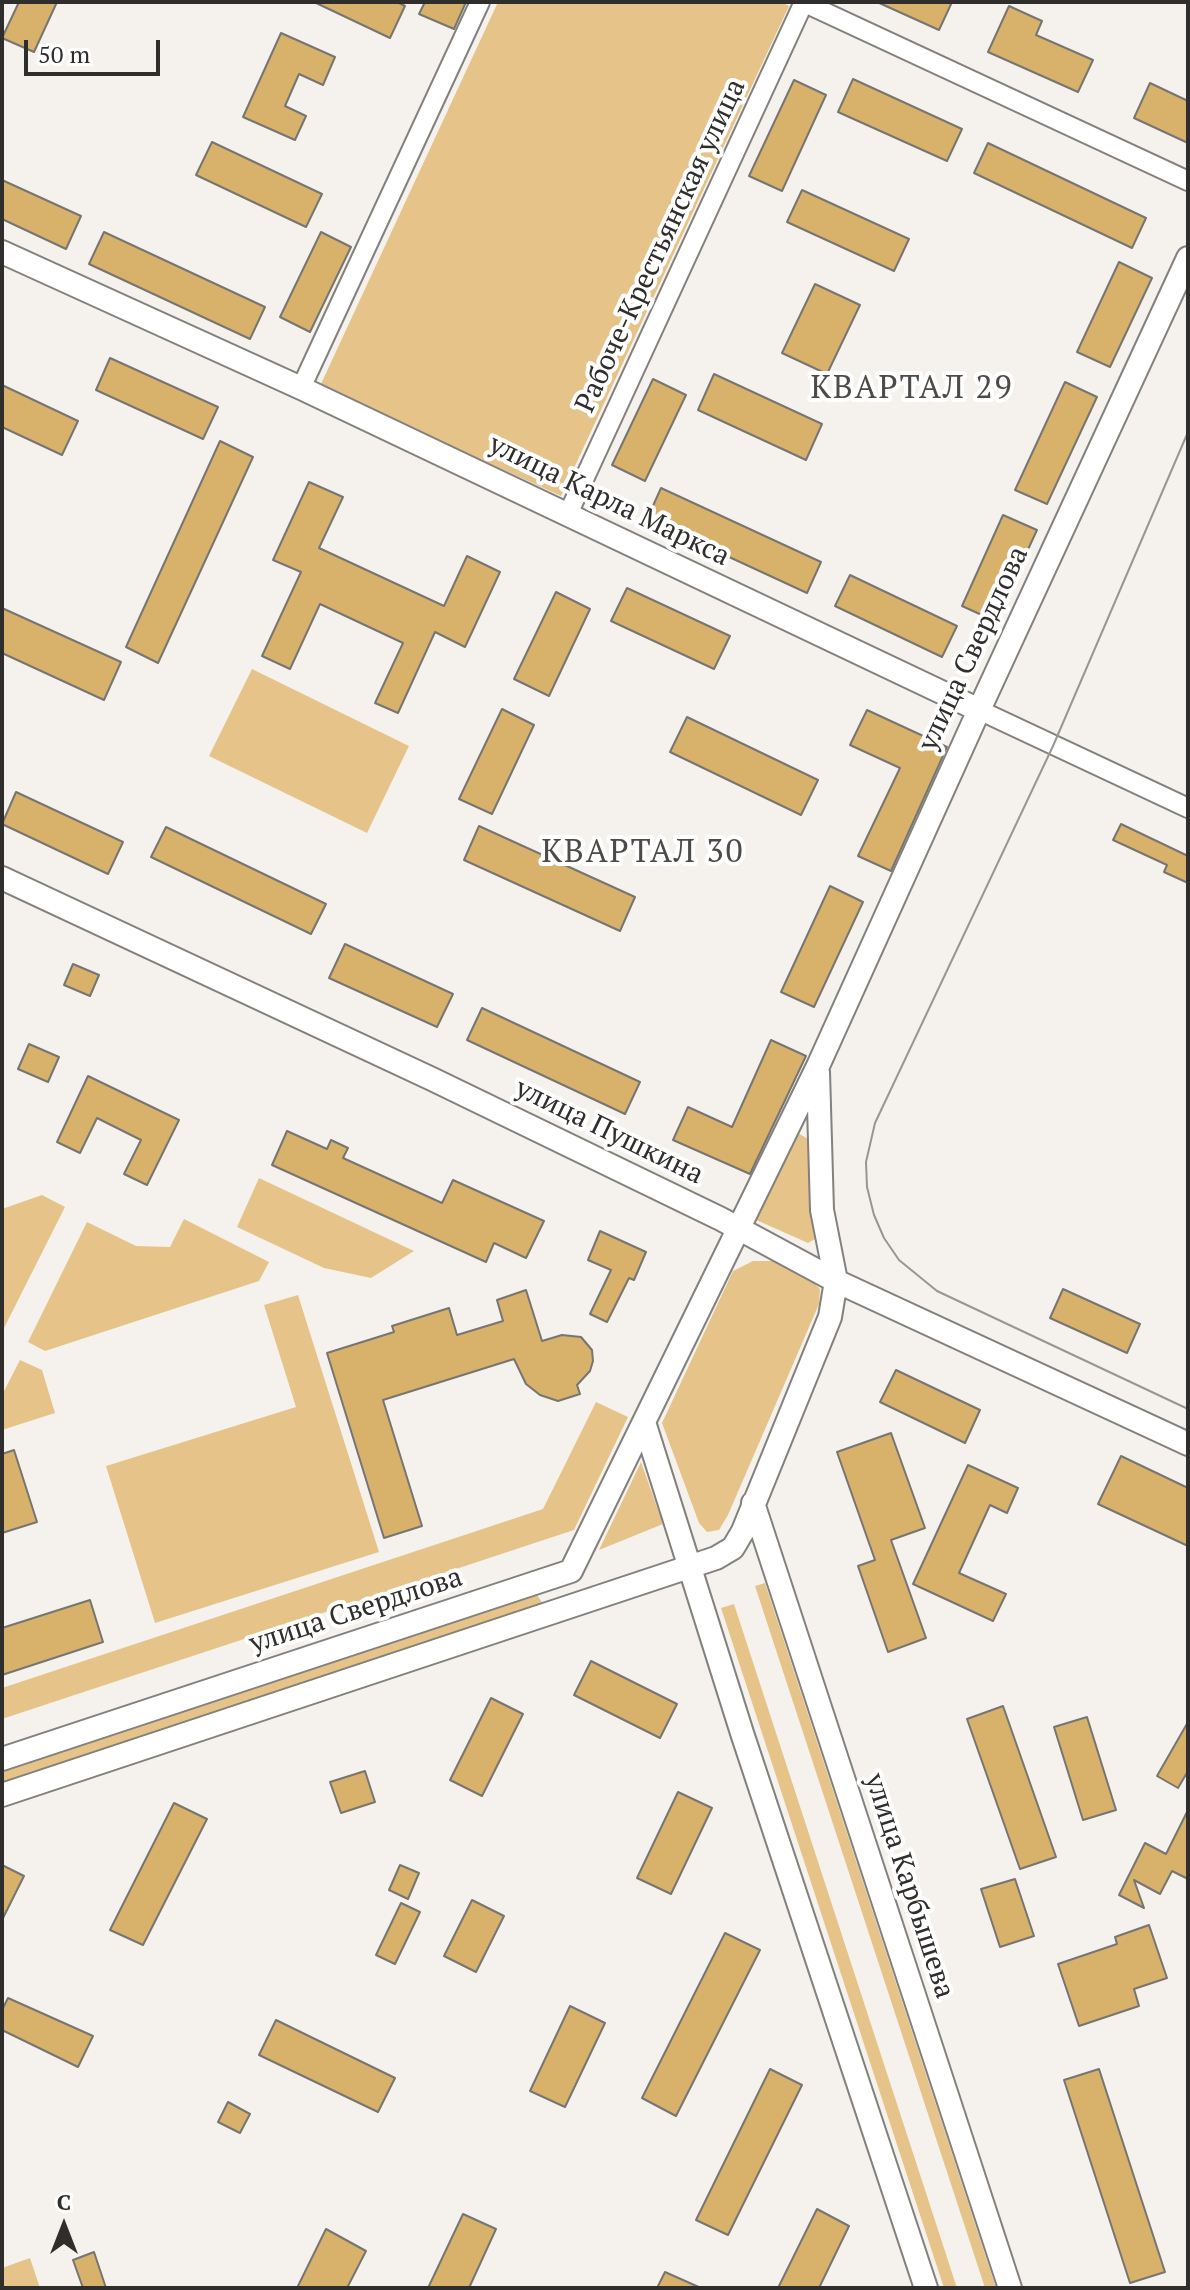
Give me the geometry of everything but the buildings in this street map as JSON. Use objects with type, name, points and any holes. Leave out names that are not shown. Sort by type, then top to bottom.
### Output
[{"type":"street","points":[[301,388],[480,2]]},
{"type":"street","points":[[804,2],[1188,181]]},
{"type":"street","name":"Рабоче-Крестьянская улица","points":[[568,514],[804,2]]},
{"type":"street","name":"улица Карла Маркса","points":[[2,252],[301,388],[1188,808]]},
{"type":"street","name":"улица Свердлова","points":[[2,1759],[571,1571],[818,1066],[1188,258]]},
{"type":"street","name":"улица Пушкина","points":[[2,878],[432,1079],[738,1228],[836,1281],[1188,1444]]},
{"type":"street","name":"улица Свердлова","points":[[2,1795],[716,1558],[733,1548],[743,1531],[830,1317],[836,1281],[822,1210],[818,1066]]},
{"type":"street","points":[[644,1422],[757,1777],[926,2288]]},
{"type":"street","name":"улица Карбышева","points":[[753,1503],[1010,2288]]},
{"type":"shaded area","points":[[498,2],[781,2],[789,6],[561,496],[320,386]]},
{"type":"shaded area","points":[[252,669],[409,746],[367,833],[209,756]]},
{"type":"shaded area","points":[[796,1132],[810,1140],[809,1166],[816,1234],[815,1239],[808,1243],[754,1219]]},
{"type":"shaded area","points":[[259,1178],[414,1251],[371,1278],[324,1268],[237,1227]]},
{"type":"shaded area","points":[[42,1195],[65,1207],[2,1332],[2,1209]]},
{"type":"shaded area","points":[[184,1219],[269,1262],[259,1281],[45,1351],[28,1342],[87,1222],[136,1246],[170,1247]]},
{"type":"shaded area","points":[[753,1261],[776,1261],[804,1273],[820,1289],[819,1304],[728,1515],[719,1530],[707,1532],[699,1523],[662,1423],[733,1271]]},
{"type":"shaded area","points":[[298,1295],[379,1552],[155,1623],[106,1466],[296,1407],[264,1305]]},
{"type":"shaded area","points":[[20,1360],[42,1370],[55,1413],[2,1430],[2,1395]]},
{"type":"shaded area","points":[[596,1402],[628,1417],[574,1530],[2,1719],[2,1688],[543,1509]]},
{"type":"shaded area","points":[[641,1462],[663,1524],[599,1550]]},
{"type":"shaded area","points":[[765,1583],[996,2288],[985,2288],[755,1586]]},
{"type":"shaded area","points":[[537,1595],[544,1605],[2,1784],[2,1770]]},
{"type":"shaded area","points":[[734,1604],[957,2288],[944,2288],[721,1608]]},
{"type":"shaded area","points":[[30,2258],[40,2288],[2,2288],[2,2268]]},
{"type":"tram line","points":[[1188,432],[1053,746],[875,1123],[866,1162],[867,1187],[884,1238],[899,1260],[937,1291],[1188,1409]]},
{"type":"district","name":"КВАРТАЛ 29","points":[[912,389]]},
{"type":"district","name":"КВАРТАЛ 30","points":[[643,853]]}]
